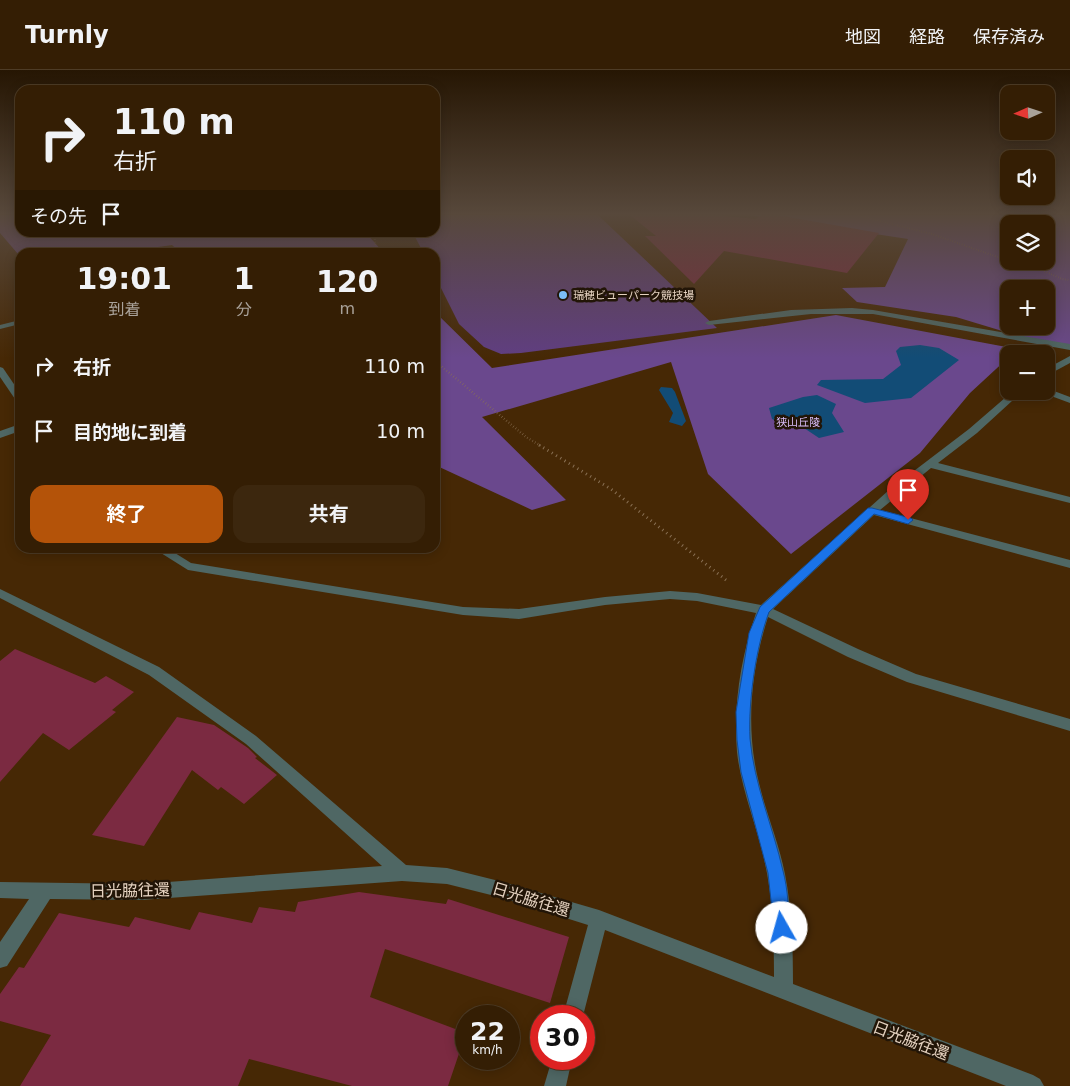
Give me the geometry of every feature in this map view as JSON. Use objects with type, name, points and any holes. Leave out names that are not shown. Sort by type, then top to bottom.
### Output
[{"type":"street","points":[[709,323],[816,310],[842,309],[873,312],[1070,347]]},
{"type":"street","points":[[0,327],[15,323]]},
{"type":"street","points":[[1055,368],[1070,359]]},
{"type":"street","points":[[0,370],[15,392]]},
{"type":"street","points":[[1055,394],[1070,400]]},
{"type":"street","points":[[783,991],[785,946],[776,873],[748,772],[744,740],[743,712],[755,633],[764,610],[872,511],[1008,400]]},
{"type":"street","points":[[0,434],[15,429]]},
{"type":"street","points":[[929,464],[1070,500]]},
{"type":"street","points":[[872,511],[1070,564]]},
{"type":"street","points":[[167,553],[188,566],[463,610],[519,614],[605,601],[670,595],[697,597],[764,610],[853,653],[912,678],[1070,725]]},
{"type":"street","points":[[0,592],[154,672],[251,740],[402,873]]},
{"type":"street","name":"日光脇往還","points":[[0,890],[141,892],[402,873],[447,876],[499,889],[598,919],[1033,1086]]},
{"type":"street","points":[[0,958],[44,891]]},
{"type":"street","points":[[576,1005],[598,919]]},
{"type":"street","points":[[555,1086],[559,1070]]},
{"type":"path","points":[[1042,270],[1062,279],[1070,280]]},
{"type":"path","points":[[440,366],[526,437],[611,489],[764,610]]},
{"type":"shaded area","name":"瑞穂ビューパーク競技場","points":[[440,262],[648,262],[717,328],[501,354],[484,347],[459,324],[440,286]]},
{"type":"green space","points":[[897,262],[1000,262],[1000,270],[1055,270],[1055,262],[1070,262],[1070,346],[1055,347],[1055,345],[1048,345],[1015,335],[1055,335],[1055,280],[1000,280],[1000,330],[956,317],[857,302],[842,288],[885,287]]},
{"type":"green space","name":"狭山丘陵","points":[[836,315],[1000,346],[1000,365],[970,393],[920,453],[791,554],[708,474],[671,362],[482,417],[566,500],[532,510],[440,467],[440,317],[492,368]]},
{"type":"water","points":[[920,345],[939,348],[959,360],[911,398],[865,403],[817,385],[821,380],[883,379],[901,365],[896,351],[900,347]]},
{"type":"water","points":[[661,387],[672,388],[675,392],[686,421],[682,426],[669,422],[673,413],[659,390]]},
{"type":"water","points":[[817,395],[836,404],[832,413],[844,432],[819,438],[804,428],[791,428],[772,419],[769,408],[803,397]]},
{"type":"building","points":[[672,262],[714,262],[694,284]]},
{"type":"building","points":[[788,262],[855,262],[847,273]]},
{"type":"building","points":[[15,649],[95,683],[106,676],[134,692],[112,710],[116,712],[69,750],[43,733],[0,782],[0,661]]},
{"type":"building","points":[[177,717],[214,725],[248,748],[257,757],[255,758],[277,775],[244,804],[221,787],[218,790],[192,770],[144,846],[92,835]]},
{"type":"building","points":[[359,892],[446,904],[448,899],[569,937],[550,1003],[385,949],[370,997],[455,1029],[455,1065],[448,1086],[352,1086],[249,1059],[238,1086],[20,1086],[51,1035],[0,1021],[0,994],[19,967],[24,968],[59,913],[129,927],[135,917],[190,930],[199,912],[252,923],[259,907],[295,912],[298,902]]},
{"type":"place","name":"瑞穂ビューパーク競技場","points":[[563,295]]},
{"type":"route","points":[[782,928],[776,873],[748,772],[744,740],[743,712],[755,633],[764,610],[872,511],[908,520]]}]
